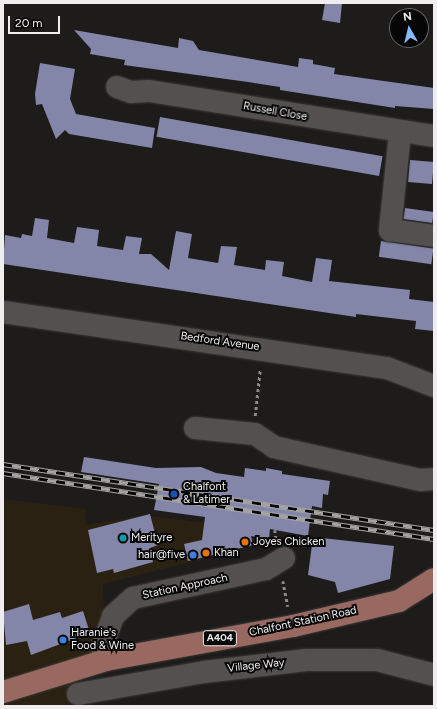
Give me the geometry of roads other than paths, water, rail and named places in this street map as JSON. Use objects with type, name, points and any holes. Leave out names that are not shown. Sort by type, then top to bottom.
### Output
[{"type":"main road","name":"Chalfont Station Road","points":[[3,692],[106,660],[293,626],[400,601],[434,579]]},
{"type":"street","name":"Russell Close","points":[[117,87],[131,92],[149,91],[400,133],[434,136]]},
{"type":"street","points":[[400,133],[390,230],[434,236]]},
{"type":"street","name":"Bedford Avenue","points":[[3,312],[263,348],[387,368],[434,386]]},
{"type":"street","points":[[195,428],[255,434],[274,447],[421,480],[434,479]]},
{"type":"street","name":"Station Approach","points":[[106,660],[102,647],[113,616],[133,598],[266,569],[284,558]]},
{"type":"street","name":"Village Way","points":[[70,670],[81,700],[204,672],[306,660],[377,660],[434,675]]},
{"type":"railway","points":[[3,464],[434,530]]},
{"type":"railway","points":[[3,473],[434,539]]},
{"type":"place","name":"Chalfont & Latimer","points":[[174,494]]},
{"type":"place","name":"Merityre","points":[[123,538]]},
{"type":"place","name":"Joyes Chicken","points":[[245,542]]},
{"type":"place","name":"Khan","points":[[206,553]]},
{"type":"place","name":"hair@five","points":[[193,555]]},
{"type":"place","name":"Haranie's Food & Wine","points":[[63,640]]}]
